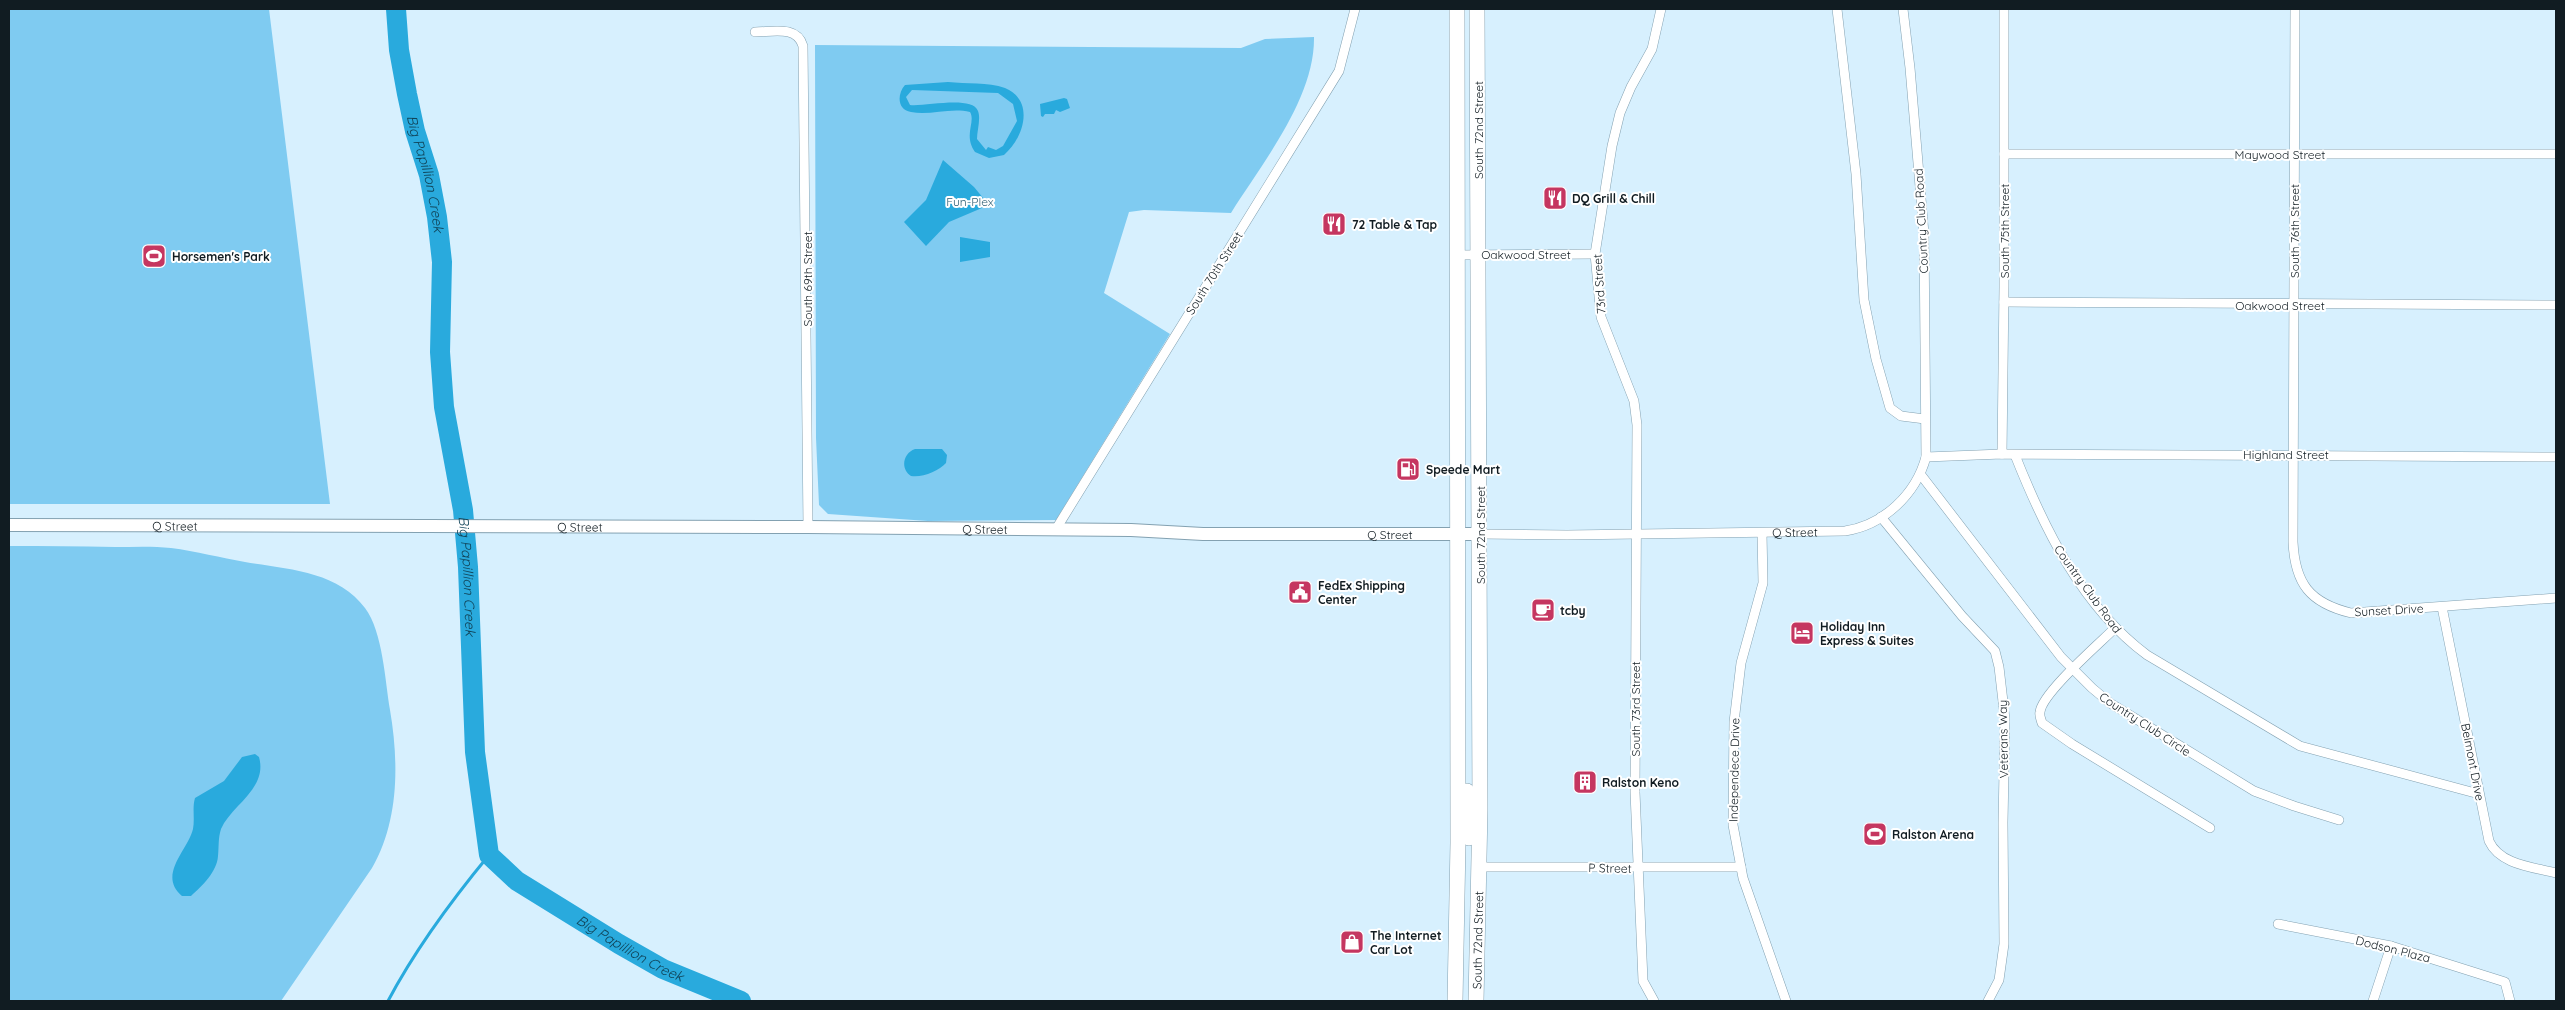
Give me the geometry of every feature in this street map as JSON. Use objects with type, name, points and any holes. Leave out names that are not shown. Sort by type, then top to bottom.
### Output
[{"type":"main road","name":"South 72nd Street","points":[[1455,1001],[1458,771],[1457,9]]},
{"type":"main road","name":"South 72nd Street","points":[[1476,1001],[1480,534],[1477,9]]},
{"type":"main road","name":"Q Street","points":[[9,525],[808,527],[1056,529],[1203,534],[1480,534]]},
{"type":"main road","points":[[1458,771],[1468,793],[1470,856],[1478,867]]},
{"type":"street","name":"South 70th Street","points":[[1056,529],[1339,71],[1355,9]]},
{"type":"street","name":"73rd Street","points":[[1636,534],[1637,424],[1634,401],[1601,317],[1595,254],[1612,146],[1620,113],[1652,49],[1661,9]]},
{"type":"street","points":[[1837,9],[1852,141],[1868,328],[1890,408],[1901,416],[1925,418]]},
{"type":"street","name":"Country Club Road","points":[[1903,9],[1924,234],[1926,457]]},
{"type":"street","name":"South 75th Street","points":[[2002,454],[2004,9]]},
{"type":"street","name":"South 76th Street","points":[[2294,454],[2295,9]]},
{"type":"street","name":"South 69th Street","points":[[755,32],[789,31],[797,34],[803,46],[808,527]]},
{"type":"street","name":"Maywood Street","points":[[2004,154],[2556,154]]},
{"type":"street","name":"Oakwood Street","points":[[1457,255],[1595,254]]},
{"type":"street","name":"Oakwood Street","points":[[2004,302],[2556,305]]},
{"type":"street","name":"Highland Street","points":[[2015,455],[2294,454],[2556,457]]},
{"type":"street","name":"Sunset Drive","points":[[2294,454],[2294,562],[2303,585],[2313,596],[2334,609],[2351,613],[2556,598]]},
{"type":"street","points":[[1926,457],[2015,455]]},
{"type":"street","name":"Country Club Road","points":[[2015,455],[2056,547],[2115,628],[2146,655],[2300,746],[2479,794]]},
{"type":"street","name":"Q Street","points":[[1480,534],[1845,531],[1866,526],[1881,517],[1913,488],[1921,475],[1926,457]]},
{"type":"street","name":"Country Club Circle","points":[[1921,475],[2035,624],[2073,669],[2110,704],[2254,791],[2339,820]]},
{"type":"street","name":"Veterans Way","points":[[1881,517],[1962,616],[1995,651],[1999,667],[2005,719],[2002,823],[2004,944],[1999,980],[1988,1001]]},
{"type":"street","name":"Independece Drive","points":[[1762,533],[1763,583],[1741,663],[1734,722],[1733,825],[1741,867],[1761,934],[1786,1001]]},
{"type":"street","name":"South 73rd Street","points":[[1636,534],[1634,672],[1638,868],[1643,981],[1654,1001]]},
{"type":"street","name":"Belmont Drive","points":[[2442,607],[2489,841],[2498,854],[2505,859],[2556,873]]},
{"type":"street","points":[[2115,628],[2073,669],[2043,703],[2040,710],[2042,723],[2072,744],[2210,828]]},
{"type":"street","name":"P Street","points":[[1478,867],[1741,867]]},
{"type":"street","name":"Dodson Plaza","points":[[2278,924],[2391,946],[2505,982],[2510,1001]]},
{"type":"street","points":[[2374,1001],[2391,946]]},
{"type":"green space","name":"Horsemen's Park","points":[[9,9],[269,9],[330,504],[9,504]]},
{"type":"green space","name":"Fun-Plex","points":[[1314,37],[1312,60],[1297,106],[1272,151],[1231,213],[1144,210],[1129,212],[1104,293],[1170,334],[1056,520],[928,521],[828,514],[819,505],[816,438],[815,45],[1241,48],[1265,39]]},
{"type":"green space","points":[[9,546],[164,547],[294,570],[326,579],[341,586],[354,596],[371,618],[380,643],[393,730],[395,771],[392,811],[381,850],[372,868],[281,1001],[9,1001]]},
{"type":"shaded area","points":[[948,82],[984,84],[1005,88],[1015,94],[1021,102],[1023,120],[1017,140],[1004,155],[989,158],[975,152],[970,140],[972,120],[970,112],[955,110],[918,113],[906,111],[900,101],[902,89],[905,85]],"holes":[[[912,90],[998,93],[1013,104],[1017,121],[1003,146],[996,150],[988,147],[986,150],[977,139],[979,114],[974,106],[958,103],[910,105],[906,97]]]},
{"type":"shaded area","points":[[1064,98],[1067,99],[1070,108],[1060,112],[1056,110],[1054,114],[1041,116],[1040,104]]},
{"type":"shaded area","points":[[943,160],[974,187],[989,205],[949,222],[926,246],[904,222],[926,200]]},
{"type":"shaded area","points":[[960,237],[990,242],[990,257],[960,262]]},
{"type":"shaded area","points":[[915,449],[942,449],[947,455],[946,463],[930,473],[911,476],[905,469],[904,461],[908,454]]},
{"type":"shaded area","points":[[255,754],[259,757],[260,768],[258,778],[254,788],[232,812],[221,829],[215,868],[191,896],[182,896],[175,888],[172,880],[173,871],[193,829],[195,798],[224,781],[242,757]]},
{"type":"waterway","name":"Big Papillion Creek","points":[[396,9],[399,50],[415,131],[429,175],[437,217],[442,262],[440,352],[444,407],[463,510],[468,567],[475,752],[489,855],[517,881],[619,944],[663,969],[741,1001]]},
{"type":"waterway","points":[[388,1001],[410,962],[435,925],[489,855]]},
{"type":"place","name":"DQ Grill & Chill","points":[[1555,198]]},
{"type":"place","name":"72 Table & Tap","points":[[1334,224]]},
{"type":"place","name":"Horsemen's Park","points":[[154,256]]},
{"type":"place","name":"Speede Mart","points":[[1408,469]]},
{"type":"place","name":"FedEx Shipping Center","points":[[1300,592]]},
{"type":"place","name":"tcby","points":[[1543,610]]},
{"type":"place","name":"Holiday Inn Express & Suites","points":[[1802,633]]},
{"type":"place","name":"Ralston Keno","points":[[1585,782]]},
{"type":"place","name":"Ralston Arena","points":[[1875,834]]},
{"type":"place","name":"The Internet Car Lot","points":[[1352,942]]}]
